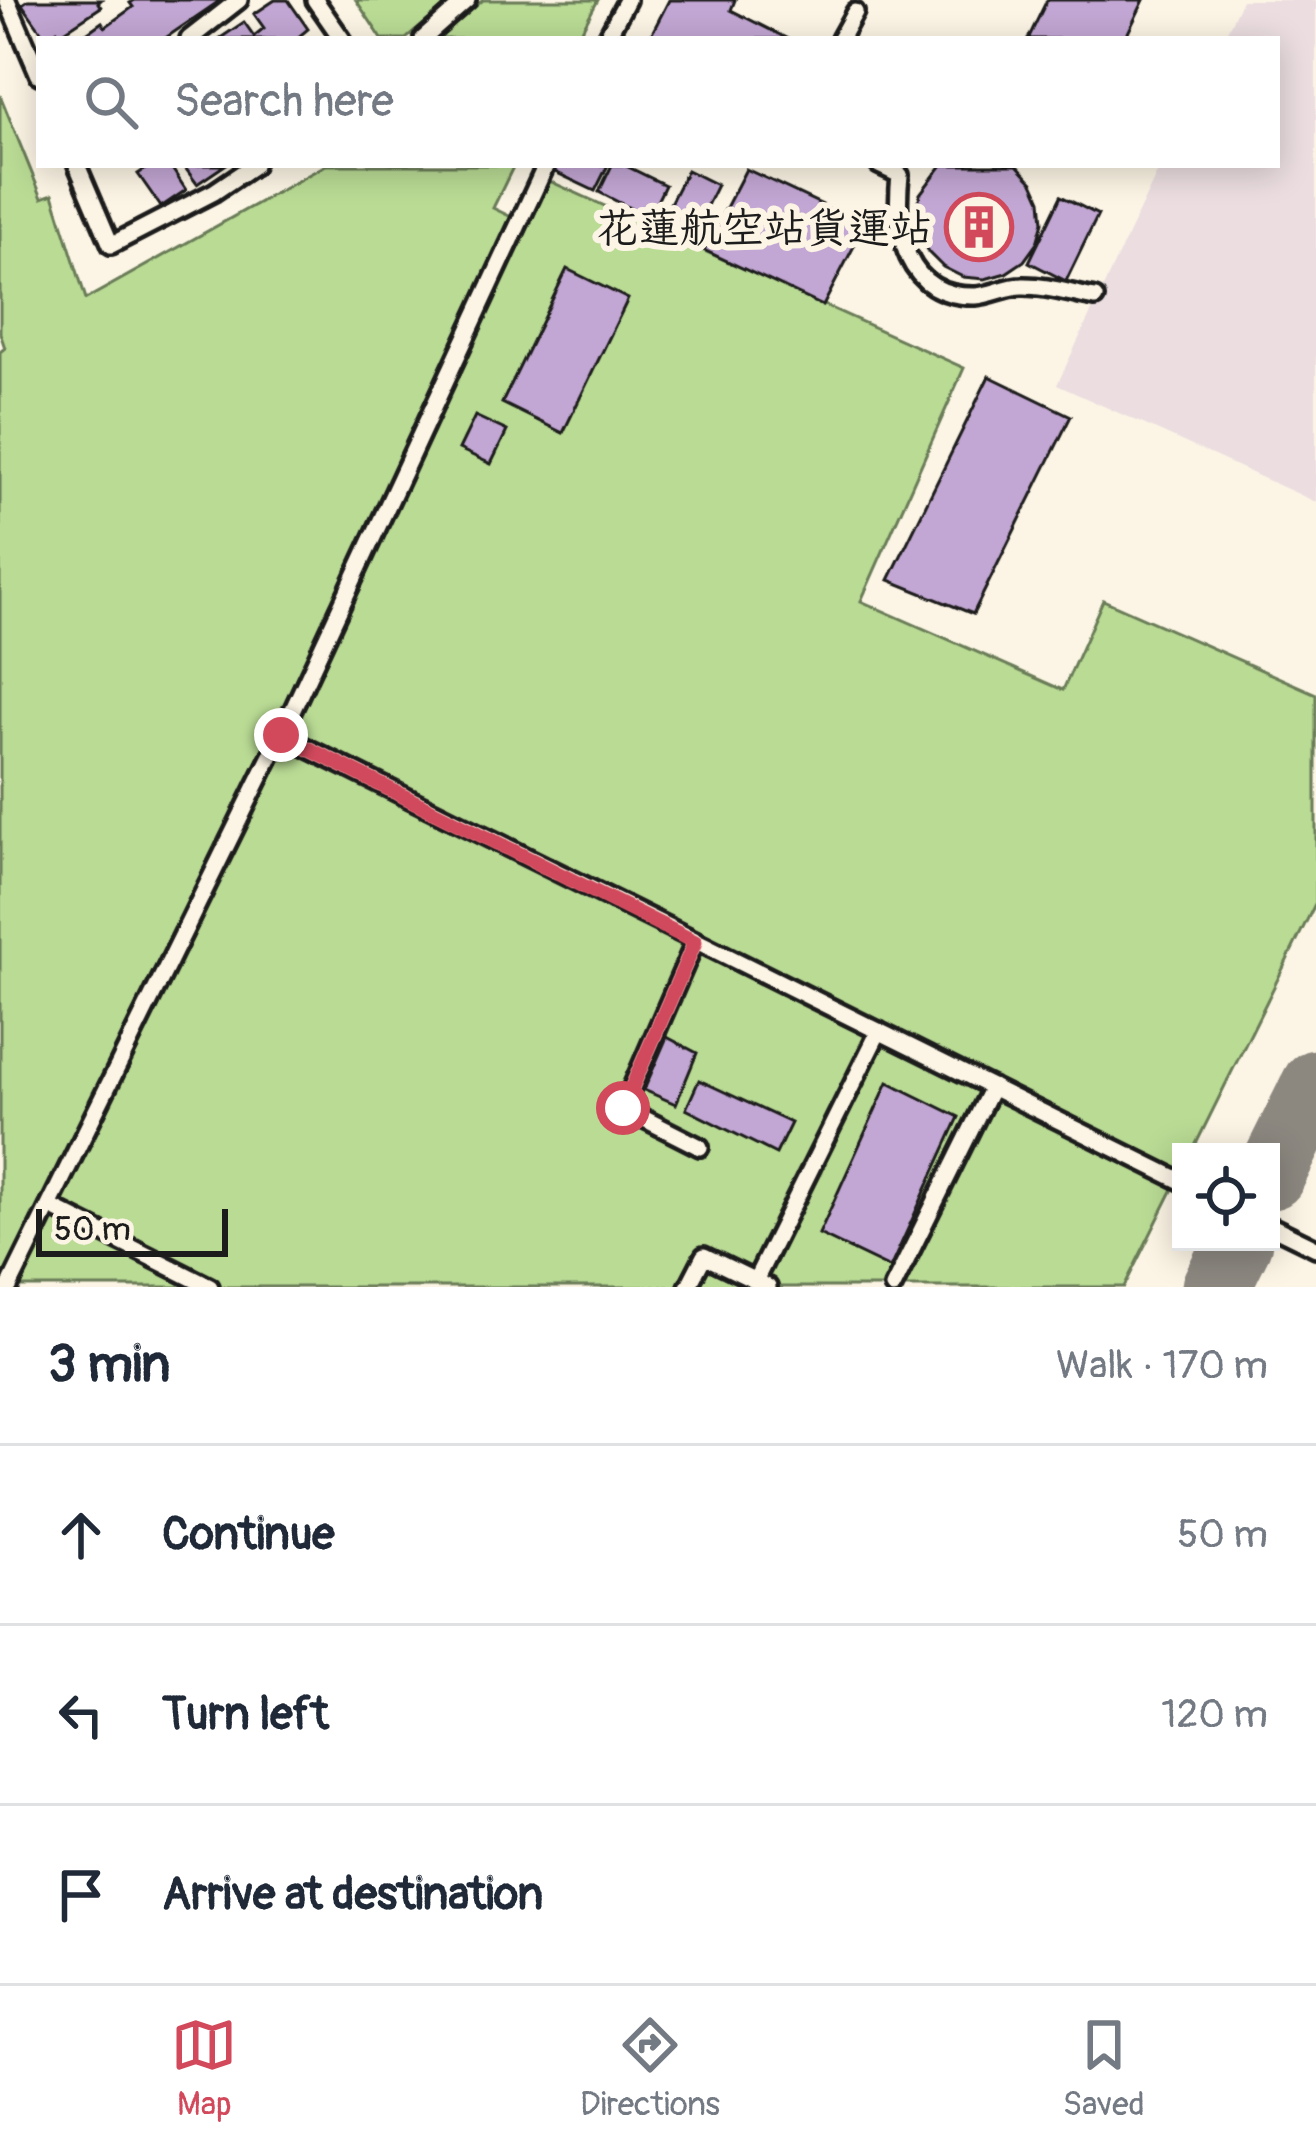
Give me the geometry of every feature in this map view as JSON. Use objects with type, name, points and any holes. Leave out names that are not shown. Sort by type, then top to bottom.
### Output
[{"type":"lane","points":[[8,0],[36,68]]},
{"type":"lane","points":[[193,36],[239,0]]},
{"type":"lane","points":[[314,0],[340,36]]},
{"type":"lane","points":[[426,36],[467,0]]},
{"type":"lane","points":[[609,36],[627,0]]},
{"type":"lane","points":[[842,36],[854,4]]},
{"type":"lane","points":[[78,168],[111,244],[214,192],[250,168]]},
{"type":"lane","points":[[9,1287],[281,735],[545,168]]},
{"type":"lane","points":[[885,168],[900,175],[896,217],[908,262],[935,287],[975,296],[1022,286],[1095,298]]},
{"type":"lane","points":[[281,735],[1172,1177]]},
{"type":"lane","points":[[695,942],[623,1108],[700,1147]]},
{"type":"lane","points":[[688,1287],[704,1256],[762,1284],[879,1031]]},
{"type":"lane","points":[[893,1287],[992,1087]]},
{"type":"lane","points":[[49,1206],[209,1287]]},
{"type":"lane","points":[[1280,1230],[1316,1248]]},
{"type":"shaded area","points":[[1242,0],[1316,0],[1316,502],[1057,385],[1160,168],[1280,168],[1280,36],[1224,36]]},
{"type":"green space","points":[[356,0],[452,0],[410,36],[380,36]]},
{"type":"green space","points":[[483,0],[598,0],[579,36],[441,36]]},
{"type":"green space","points":[[0,95],[42,198],[53,194],[86,299],[321,168],[513,168],[493,208],[526,224],[547,180],[964,368],[861,601],[1063,690],[1103,600],[1316,694],[1316,902],[1196,1143],[1172,1143],[1172,1191],[1124,1287],[0,1287],[0,352],[5,348],[0,333]]},
{"type":"building","points":[[28,0],[101,0],[101,7],[60,34],[57,30],[49,36],[22,4]]},
{"type":"building","points":[[221,0],[168,36],[82,36],[102,22],[105,27],[133,7],[130,3]]},
{"type":"building","points":[[275,0],[288,0],[308,29],[300,36],[254,36],[264,28],[254,14]]},
{"type":"building","points":[[669,0],[735,0],[731,10],[782,36],[651,36]]},
{"type":"building","points":[[1047,0],[1144,0],[1126,36],[1029,36]]},
{"type":"building","points":[[244,22],[254,36],[223,36]]},
{"type":"building","points":[[147,168],[172,168],[186,190],[161,207],[138,174]]},
{"type":"building","points":[[185,168],[221,168],[197,184]]},
{"type":"building","points":[[552,168],[606,168],[595,191]]},
{"type":"building","points":[[611,168],[630,168],[665,185],[649,218],[599,192]]},
{"type":"building","name":"花蓮航空站貨運站","points":[[940,168],[1020,168],[1041,200],[1043,222],[1037,243],[1024,261],[1006,273],[985,279],[963,277],[943,267],[918,233],[920,194]]},
{"type":"building","points":[[746,169],[865,225],[823,306],[704,250]]},
{"type":"building","points":[[687,170],[717,185],[692,236],[661,221]]},
{"type":"building","points":[[1061,196],[1098,215],[1066,281],[1029,262]]},
{"type":"building","points":[[567,269],[628,299],[563,433],[502,403]]},
{"type":"building","points":[[989,376],[1071,416],[973,614],[889,580]]},
{"type":"building","points":[[475,416],[507,431],[491,464],[459,449]]},
{"type":"building","points":[[667,1037],[697,1053],[676,1104],[644,1090]]},
{"type":"building","points":[[699,1080],[791,1123],[776,1154],[686,1109]]},
{"type":"building","points":[[888,1082],[959,1117],[890,1268],[819,1234]]},
{"type":"taxiway","points":[[1280,1157],[1316,1084]]},
{"type":"taxiway","points":[[1216,1287],[1234,1251]]},
{"type":"place","name":"花蓮航空站貨運站","points":[[979,227]]},
{"type":"route","points":[[281,735],[695,942],[623,1108]]}]
